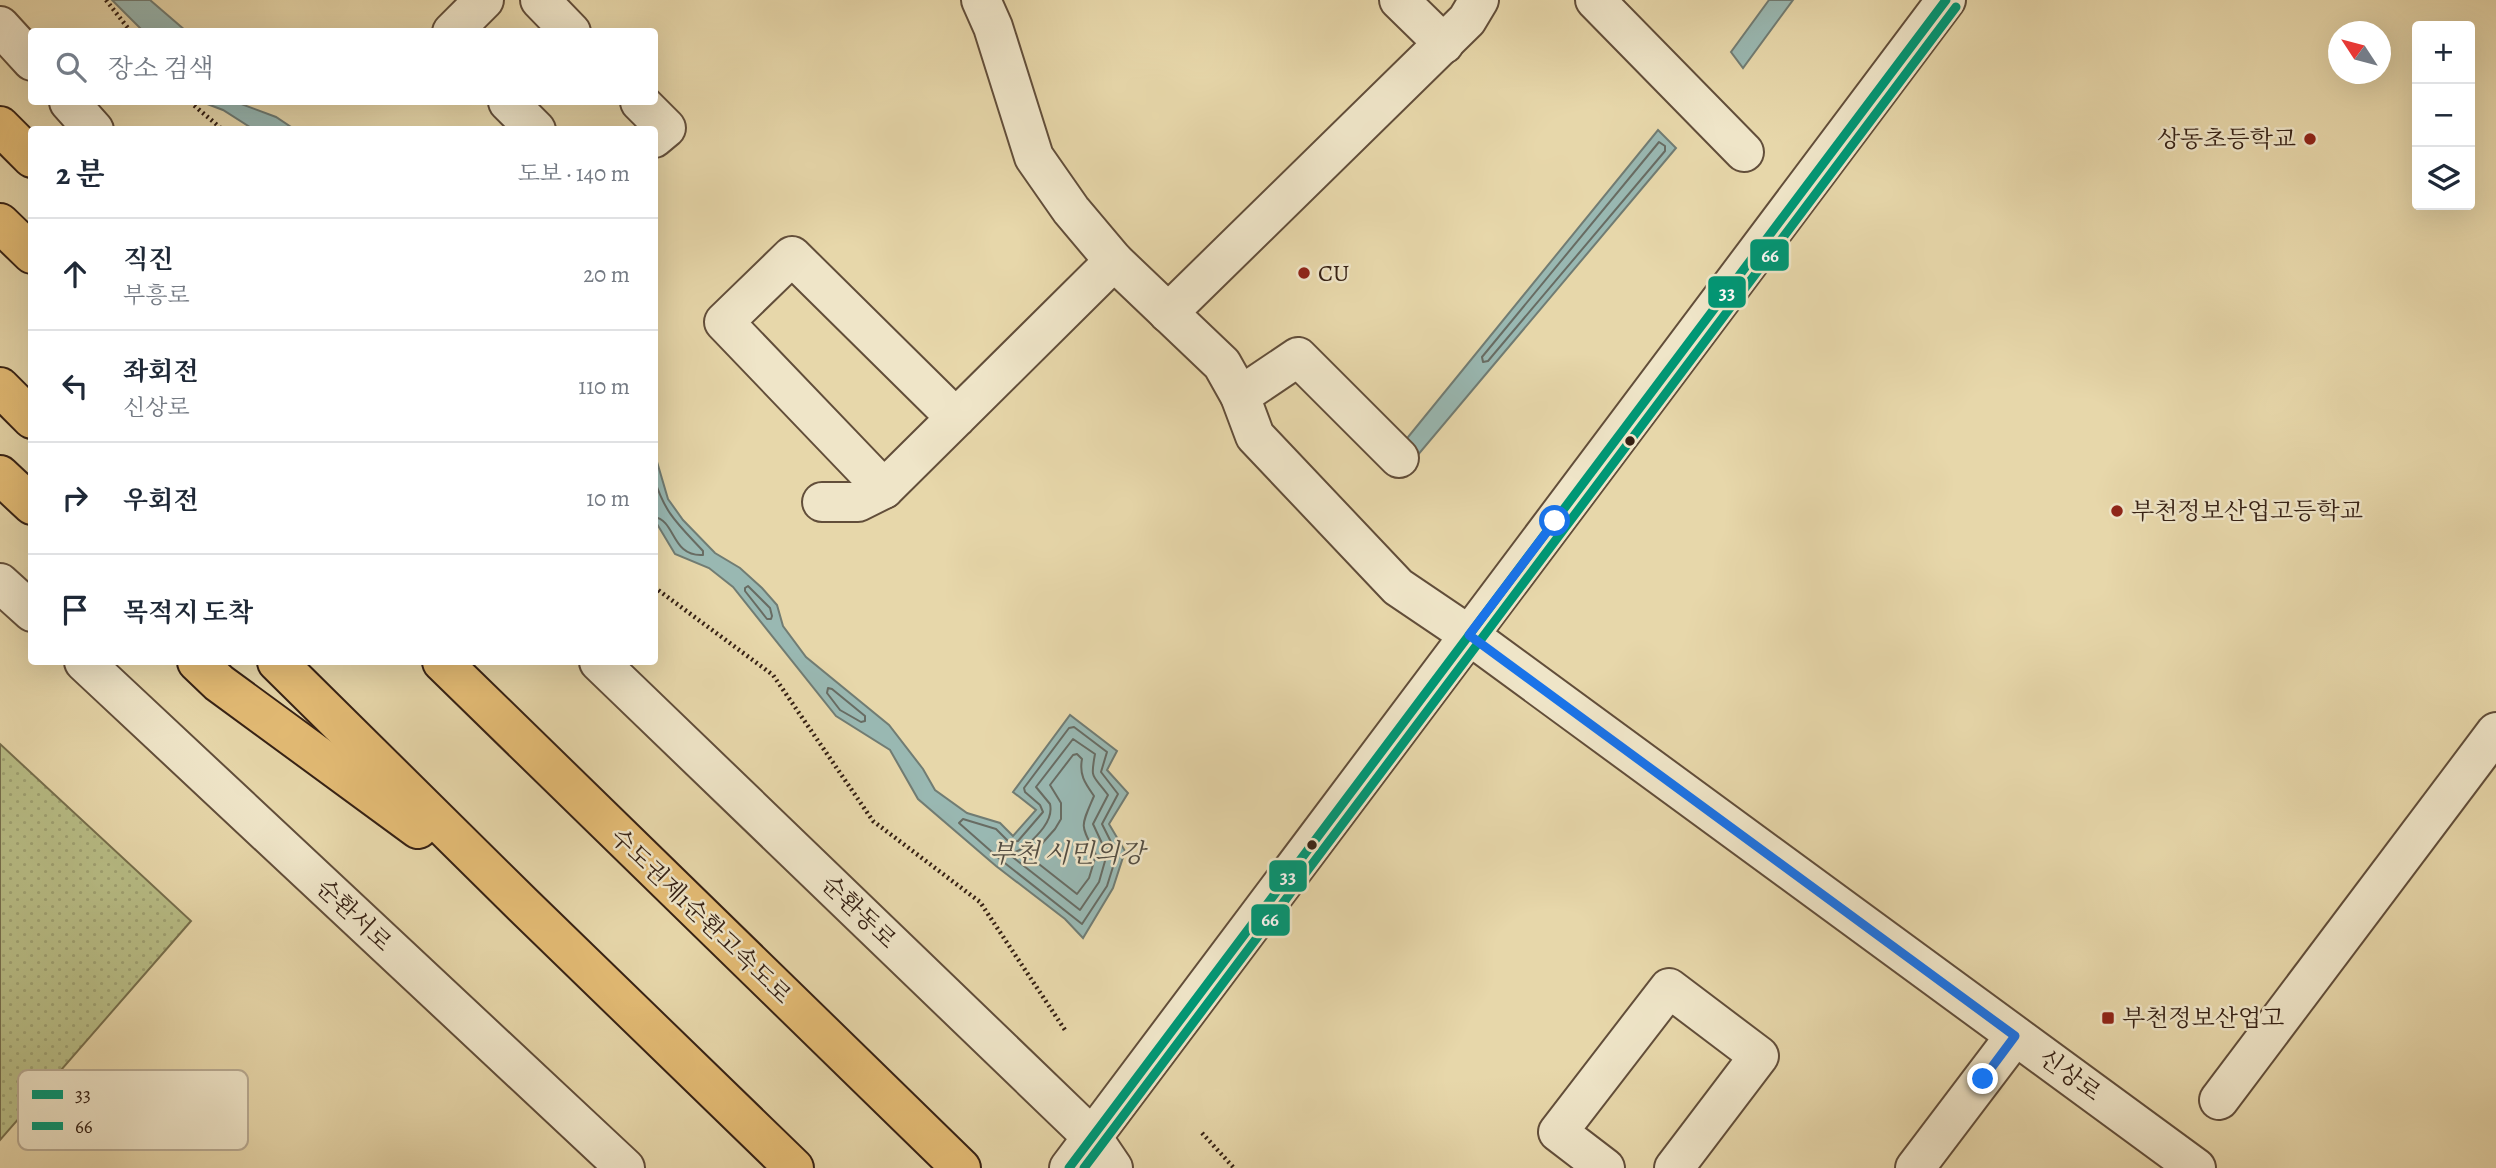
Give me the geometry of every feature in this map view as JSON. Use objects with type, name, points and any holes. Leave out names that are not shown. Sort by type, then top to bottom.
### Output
[{"type":"highway","points":[[0,126],[28,154]]},
{"type":"highway","points":[[0,223],[28,250]]},
{"type":"highway","points":[[0,387],[28,415]]},
{"type":"highway","points":[[0,475],[28,501]]},
{"type":"highway","points":[[200,665],[219,683],[523,905]]},
{"type":"highway","points":[[279,665],[794,1168]]},
{"type":"highway","name":"수도권제1순환고속도로","points":[[445,665],[961,1168]]},
{"type":"highway","points":[[481,665],[593,811]]},
{"type":"street","points":[[456,28],[484,0]]},
{"type":"street","points":[[540,0],[567,28]]},
{"type":"street","name":"신상로","points":[[981,0],[993,27],[1034,157],[1070,211],[1114,261],[1222,364],[1240,396],[1255,436],[1398,587],[1469,635],[2196,1168]]},
{"type":"street","points":[[1399,0],[1444,44]]},
{"type":"street","points":[[1168,313],[1444,44],[1467,20],[1479,0]]},
{"type":"street","points":[[1595,0],[1744,152]]},
{"type":"street","points":[[1069,1168],[1103,1153],[1469,635],[1947,0]]},
{"type":"street","points":[[0,26],[28,57]]},
{"type":"street","points":[[72,105],[90,126]]},
{"type":"street","points":[[511,105],[532,126]]},
{"type":"street","points":[[643,105],[666,128],[658,135]]},
{"type":"street","points":[[884,489],[724,322],[792,256],[956,418]]},
{"type":"street","points":[[822,502],[858,502],[884,489],[1114,261]]},
{"type":"street","points":[[1240,396],[1298,358],[1399,458]]},
{"type":"street","points":[[0,583],[28,608]]},
{"type":"street","name":"순환서로","points":[[87,665],[625,1168]]},
{"type":"street","name":"순환동로","points":[[602,665],[1103,1153]]},
{"type":"street","points":[[2219,1101],[2496,732]]},
{"type":"street","points":[[1605,1168],[1558,1132],[1669,988],[1759,1056],[1674,1168]]},
{"type":"street","points":[[1915,1168],[2015,1036]]},
{"type":"path","points":[[106,0],[128,28]]},
{"type":"path","points":[[194,105],[218,126]]},
{"type":"path","points":[[658,590],[773,675],[873,821],[980,902],[1065,1030]]},
{"type":"path","points":[[1202,1133],[1234,1168]]},
{"type":"green space","points":[[0,744],[191,921],[61,1070],[18,1070],[18,1119],[0,1140]]},
{"type":"water","points":[[112,0],[150,0],[183,28],[140,28]]},
{"type":"water","points":[[1769,0],[1793,0],[1743,68],[1731,52]]},
{"type":"water","points":[[210,105],[244,105],[276,117],[290,126],[248,126]]},
{"type":"water","points":[[1658,130],[1676,148],[1417,456],[1404,442]]},
{"type":"water","name":"부천 시민의강","points":[[658,465],[668,499],[683,520],[715,553],[740,568],[762,588],[777,605],[783,626],[806,657],[889,725],[923,769],[935,790],[967,813],[1000,823],[1013,836],[1036,810],[1013,792],[1070,715],[1117,751],[1107,770],[1128,793],[1109,824],[1125,851],[1113,888],[1083,938],[1065,919],[996,866],[918,799],[890,750],[836,716],[733,587],[709,568],[675,554],[658,526]]},
{"type":"transit line","name":"33","points":[[1069,1168],[1946,0]]},
{"type":"transit line","name":"66","points":[[1084,1168],[1956,7]]},
{"type":"place","name":"상동초등학교","points":[[2310,139]]},
{"type":"place","name":"CU","points":[[1304,273]]},
{"type":"place","name":"부천정보산업고등학교","points":[[2117,511]]},
{"type":"place","name":"부천정보산업고","points":[[2108,1018]]},
{"type":"route","points":[[1555,521],[1469,635],[2015,1036],[1983,1079]]}]
